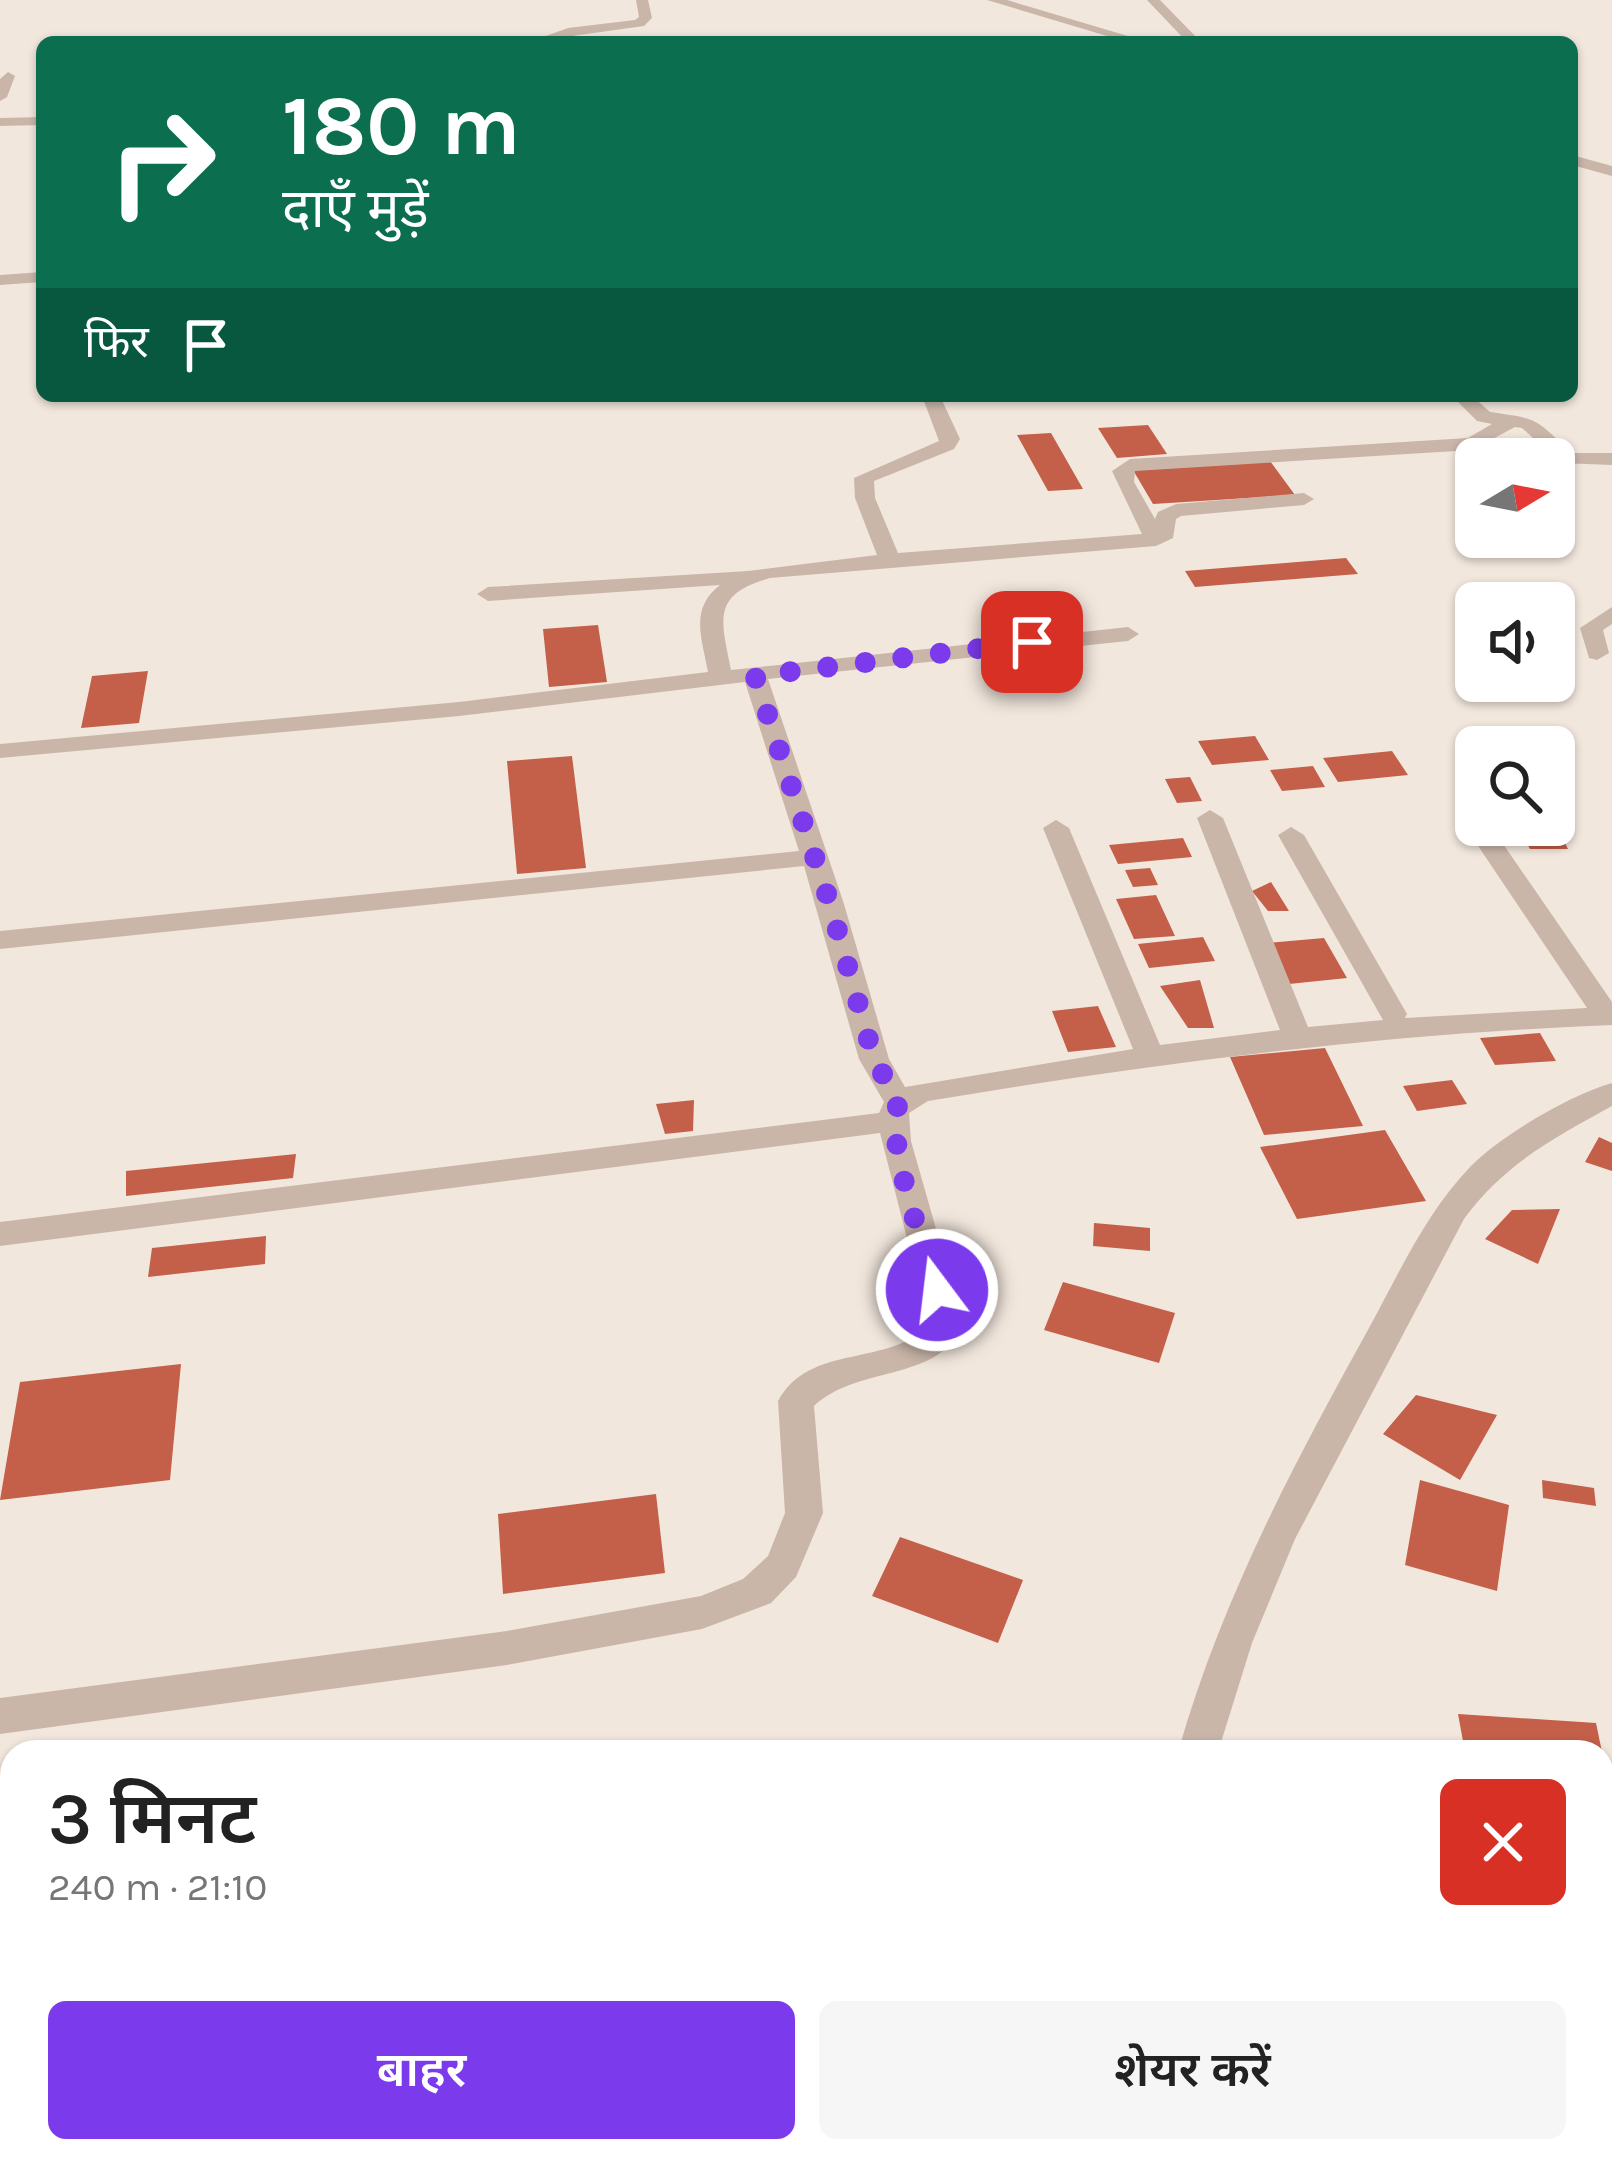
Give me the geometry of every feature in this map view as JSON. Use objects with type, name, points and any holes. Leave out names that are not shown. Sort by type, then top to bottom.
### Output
[{"type":"street","points":[[554,36],[627,26],[646,18],[642,0]]},
{"type":"street","points":[[993,0],[1121,36]]},
{"type":"street","points":[[1153,0],[1188,36]]},
{"type":"street","points":[[626,36],[627,26]]},
{"type":"street","points":[[0,97],[8,76]]},
{"type":"street","points":[[0,122],[36,121]]},
{"type":"street","points":[[1578,162],[1612,171]]},
{"type":"street","points":[[1592,183],[1612,183]]},
{"type":"street","points":[[0,280],[36,277]]},
{"type":"street","points":[[890,560],[865,498],[864,478],[946,445],[950,439],[935,402]]},
{"type":"street","points":[[1467,402],[1481,416],[1516,418],[1528,424],[1567,459],[1612,459]]},
{"type":"street","points":[[1156,540],[1124,482],[1122,470],[1130,466],[1472,444],[1516,418]]},
{"type":"street","points":[[488,594],[752,577],[890,560],[1156,540],[1166,534],[1165,516],[1177,510],[1304,499]]},
{"type":"street","points":[[721,681],[710,617],[726,589],[752,577]]},
{"type":"street","points":[[1597,653],[1590,631],[1612,614]]},
{"type":"street","points":[[0,751],[721,681],[928,652],[1128,634]]},
{"type":"street","points":[[0,1716],[507,1648],[702,1612],[757,1591],[783,1565],[804,1513],[796,1401],[813,1381],[844,1366],[919,1353],[937,1343],[947,1327],[897,1111],[874,1059],[755,676]]},
{"type":"street","points":[[1210,818],[1298,1038]]},
{"type":"street","points":[[1056,828],[1149,1054]]},
{"type":"street","points":[[1291,836],[1393,1014]]},
{"type":"street","points":[[1492,846],[1609,1016]]},
{"type":"street","points":[[0,940],[814,857]]},
{"type":"street","points":[[0,1234],[897,1111],[921,1092],[1149,1054],[1298,1038],[1609,1016]]},
{"type":"street","points":[[1202,1740],[1249,1601],[1297,1492],[1415,1276],[1477,1179],[1498,1158],[1612,1094]]},
{"type":"building","points":[[1148,425],[1167,454],[1117,458],[1098,428]]},
{"type":"building","points":[[1051,433],[1083,489],[1048,491],[1017,435]]},
{"type":"building","points":[[1270,461],[1295,495],[1153,504],[1133,470]]},
{"type":"building","points":[[1346,558],[1358,574],[1195,587],[1185,571]]},
{"type":"building","points":[[598,625],[607,682],[549,687],[543,629]]},
{"type":"building","points":[[148,671],[139,723],[81,728],[92,676]]},
{"type":"building","points":[[1255,736],[1269,760],[1212,765],[1198,741]]},
{"type":"building","points":[[1392,751],[1408,775],[1338,782],[1323,758]]},
{"type":"building","points":[[572,756],[586,868],[517,874],[507,761]]},
{"type":"building","points":[[1313,766],[1325,787],[1282,791],[1270,770]]},
{"type":"building","points":[[1190,777],[1202,801],[1177,803],[1165,779]]},
{"type":"building","points":[[1183,838],[1192,857],[1118,864],[1109,845]]},
{"type":"building","points":[[1528,846],[1568,849],[1530,849]]},
{"type":"building","points":[[1150,868],[1158,885],[1133,887],[1125,870]]},
{"type":"building","points":[[1271,882],[1289,911],[1268,911],[1252,891]]},
{"type":"building","points":[[1156,895],[1175,936],[1134,939],[1116,899]]},
{"type":"building","points":[[1203,937],[1215,961],[1149,968],[1138,944]]},
{"type":"building","points":[[1324,938],[1347,978],[1289,984],[1268,943]]},
{"type":"building","points":[[1200,980],[1214,1028],[1188,1028],[1160,986]]},
{"type":"building","points":[[1098,1006],[1116,1047],[1068,1052],[1052,1011]]},
{"type":"building","points":[[1540,1033],[1556,1061],[1495,1065],[1480,1038]]},
{"type":"building","points":[[1325,1048],[1363,1126],[1264,1135],[1230,1057]]},
{"type":"building","points":[[1452,1080],[1467,1104],[1417,1111],[1403,1086]]},
{"type":"building","points":[[694,1100],[693,1131],[665,1134],[656,1104]]},
{"type":"building","points":[[1385,1130],[1426,1201],[1297,1219],[1260,1147]]},
{"type":"building","points":[[1599,1137],[1612,1143],[1612,1171],[1585,1162]]},
{"type":"building","points":[[296,1154],[293,1178],[126,1196],[126,1171]]},
{"type":"building","points":[[1560,1209],[1538,1264],[1485,1239],[1512,1210]]},
{"type":"building","points":[[1094,1223],[1150,1228],[1150,1251],[1093,1246]]},
{"type":"building","points":[[266,1236],[265,1264],[148,1277],[152,1248]]},
{"type":"building","points":[[1063,1282],[1175,1313],[1159,1363],[1044,1330]]},
{"type":"building","points":[[181,1364],[170,1480],[0,1500],[20,1382]]},
{"type":"building","points":[[1416,1395],[1497,1415],[1460,1480],[1383,1434]]},
{"type":"building","points":[[1420,1480],[1509,1505],[1497,1591],[1405,1565]]},
{"type":"building","points":[[1542,1480],[1594,1488],[1596,1506],[1543,1498]]},
{"type":"building","points":[[656,1494],[665,1573],[503,1594],[498,1514]]},
{"type":"building","points":[[900,1537],[1023,1580],[998,1643],[872,1596]]},
{"type":"building","points":[[1458,1714],[1596,1723],[1600,1740],[1463,1740]]},
{"type":"route","points":[[937,1290],[896,1141],[894,1113],[899,1102],[883,1082],[874,1059],[830,904],[755,676],[1032,642]]}]
